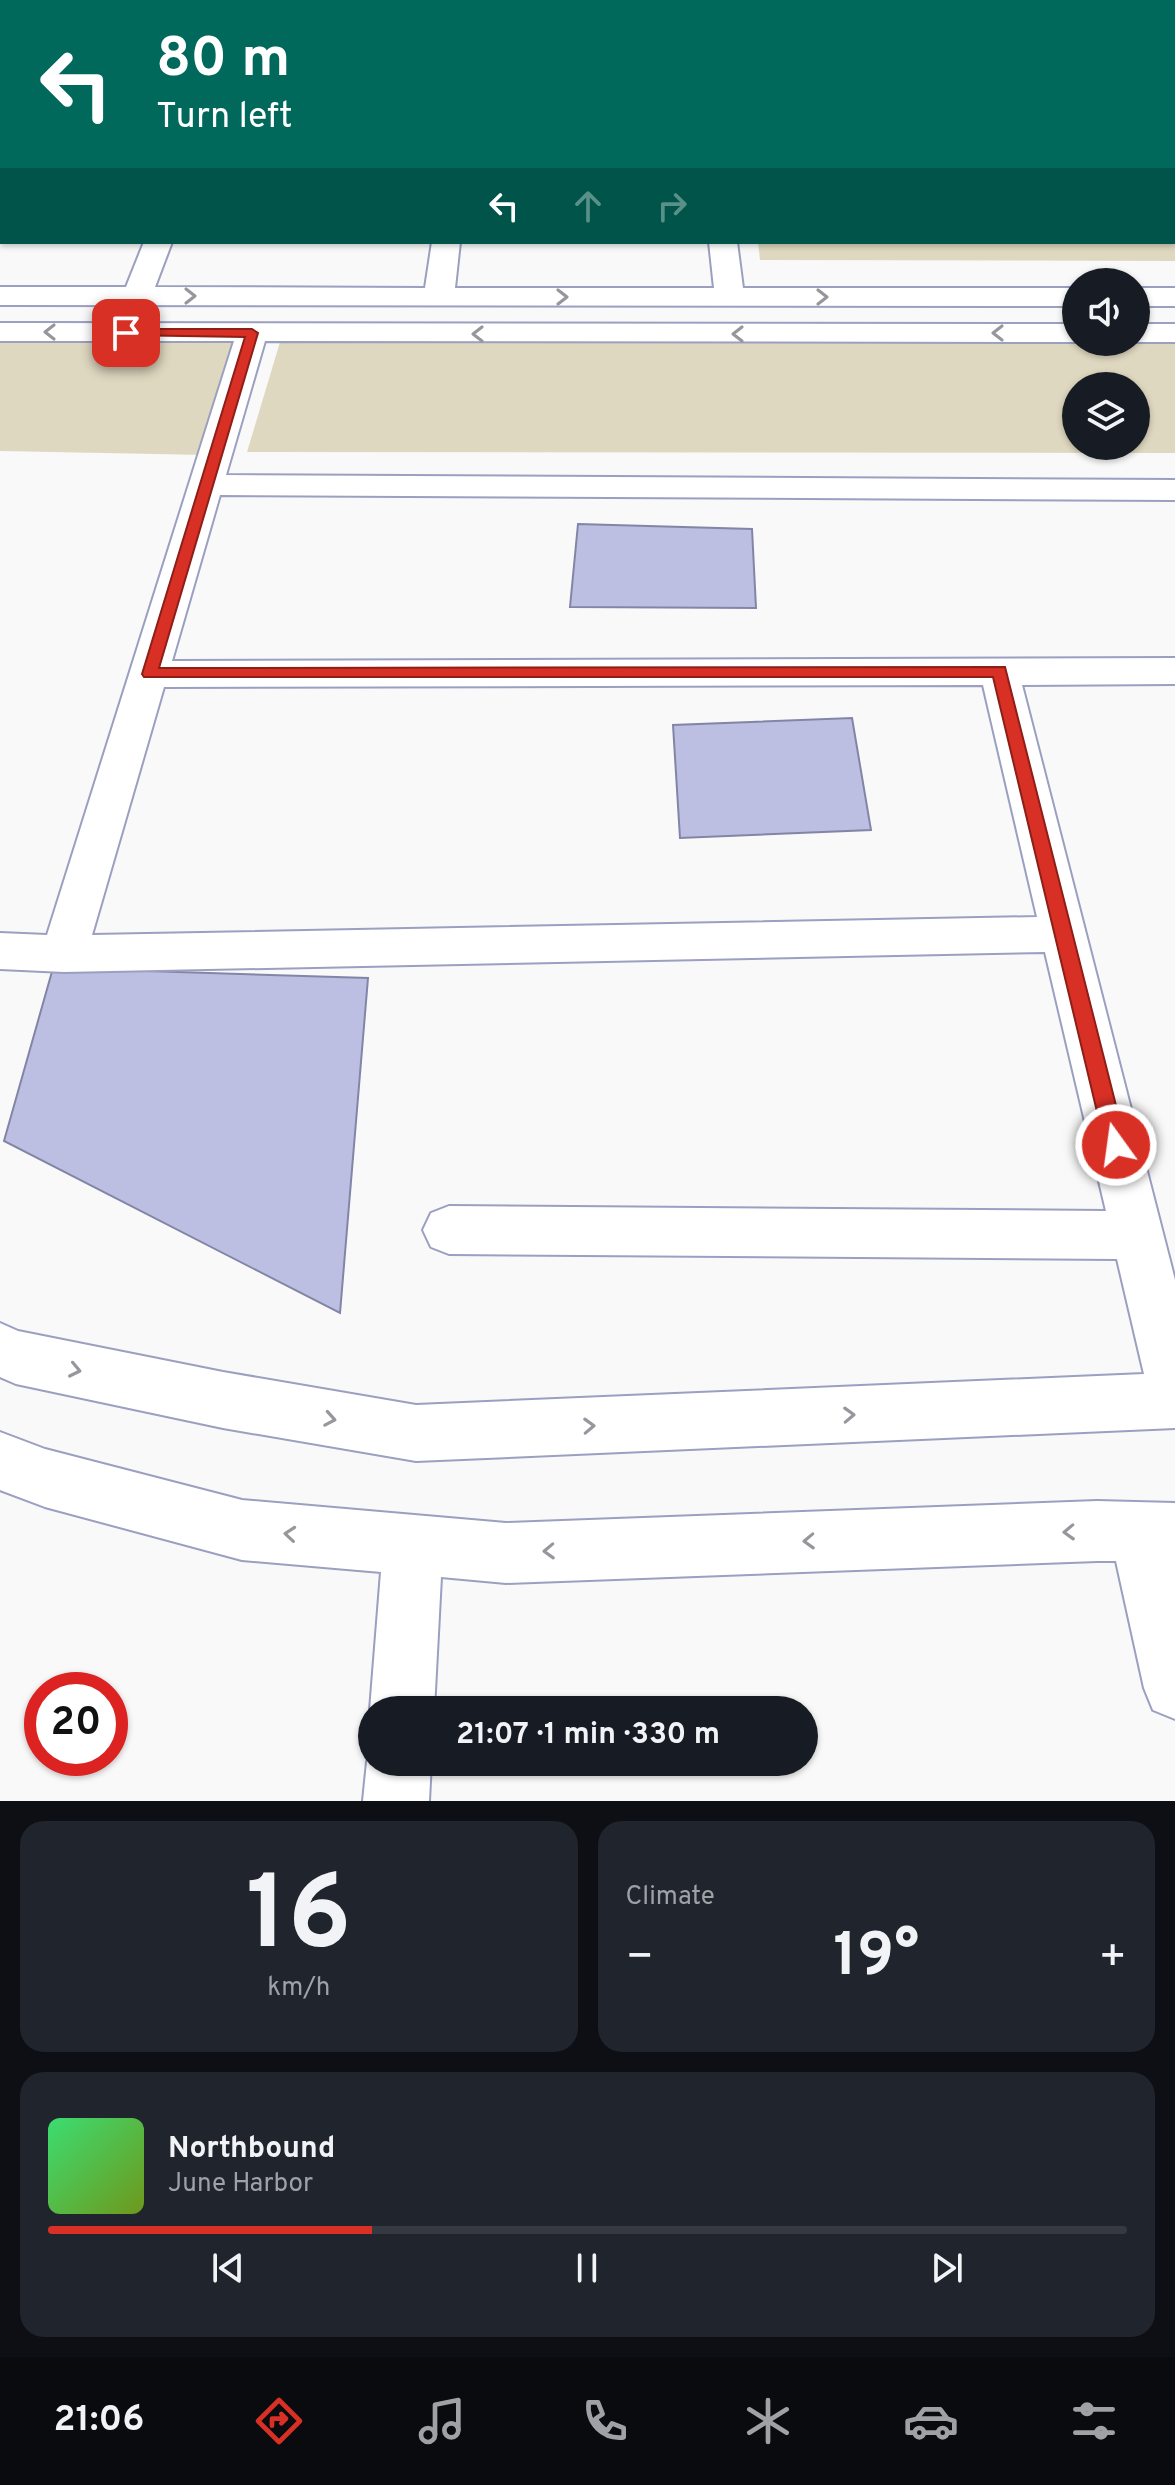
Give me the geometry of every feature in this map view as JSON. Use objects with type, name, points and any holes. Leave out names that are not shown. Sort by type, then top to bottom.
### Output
[{"type":"street","points":[[137,296],[157,244]]},
{"type":"street","points":[[439,296],[446,244]]},
{"type":"street","points":[[723,244],[730,297]]},
{"type":"street","points":[[0,296],[1062,297]]},
{"type":"street","points":[[1150,297],[1175,297]]},
{"type":"street","points":[[0,332],[1062,333]]},
{"type":"street","points":[[64,954],[252,333]]},
{"type":"street","points":[[1150,333],[1175,333]]},
{"type":"street","points":[[208,485],[1175,490]]},
{"type":"street","points":[[999,671],[1175,1388]]},
{"type":"street","points":[[150,674],[1175,671]]},
{"type":"street","points":[[0,951],[64,954],[1064,934]]},
{"type":"street","points":[[449,1230],[1138,1235]]},
{"type":"street","points":[[0,1350],[16,1357],[223,1400],[416,1433],[1175,1400]]},
{"type":"street","points":[[0,1461],[45,1478],[242,1530],[506,1553],[1097,1531],[1157,1533],[1175,1688]]},
{"type":"street","points":[[403,1696],[413,1545]]},
{"type":"street","points":[[396,1801],[398,1776]]},
{"type":"shaded area","points":[[758,244],[1175,244],[1175,261],[760,260]]},
{"type":"shaded area","points":[[0,341],[241,343],[206,455],[0,451]]},
{"type":"shaded area","points":[[280,342],[1062,342],[1062,356],[1150,356],[1150,342],[1175,342],[1175,453],[1150,453],[1150,372],[1062,372],[1062,453],[247,452]]},
{"type":"building","points":[[578,524],[752,529],[756,608],[570,607]]},
{"type":"building","points":[[852,718],[871,830],[680,838],[673,725]]},
{"type":"building","points":[[53,968],[368,978],[340,1313],[4,1141]]},
{"type":"route","points":[[126,333],[252,333],[150,674],[999,671],[1116,1145]]}]
